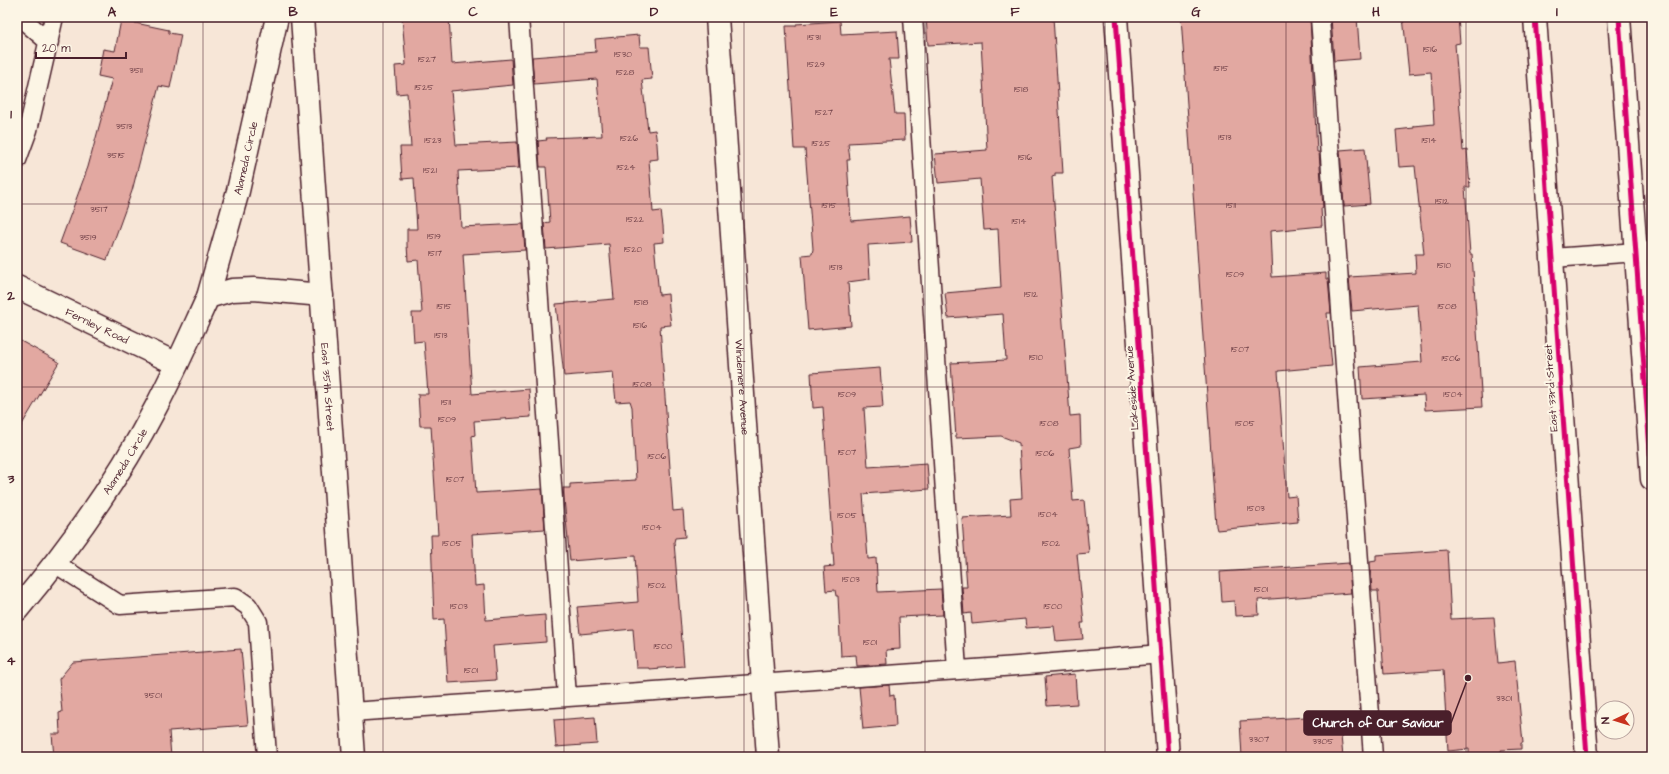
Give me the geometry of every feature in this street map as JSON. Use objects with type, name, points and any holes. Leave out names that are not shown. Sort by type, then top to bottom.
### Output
[{"type":"street","name":"Alameda Circle","points":[[17,610],[56,564],[90,516],[130,454],[156,407],[208,297],[238,191],[277,17]]},
{"type":"street","name":"East 35th Street","points":[[302,17],[354,757]]},
{"type":"street","name":"Windemere Avenue","points":[[717,17],[768,757]]},
{"type":"street","name":"Lakeside Avenue","points":[[1116,17],[1168,757]]},
{"type":"street","name":"East 33rd Street","points":[[1535,17],[1587,757]]},
{"type":"street","points":[[1619,17],[1644,252],[1652,479]]},
{"type":"street","name":"Fernley Road","points":[[17,287],[177,364]]},
{"type":"street","points":[[208,297],[232,290],[254,289],[322,295]]},
{"type":"lane","points":[[20,17],[49,42]]},
{"type":"lane","points":[[17,160],[28,130],[54,17]]},
{"type":"lane","points":[[519,17],[568,698]]},
{"type":"lane","points":[[913,17],[957,670]]},
{"type":"lane","points":[[1320,17],[1373,757]]},
{"type":"lane","points":[[1552,258],[1644,252]]},
{"type":"lane","points":[[56,564],[120,605],[235,597],[248,606],[258,622],[267,757]]},
{"type":"lane","points":[[351,712],[568,698],[1161,654]]},
{"type":"building","points":[[402,17],[449,17],[452,64],[511,59],[513,85],[451,91],[456,145],[517,142],[519,168],[458,171],[461,227],[523,224],[525,250],[463,254],[472,394],[529,389],[531,417],[474,421],[475,435],[472,436],[476,493],[542,489],[545,529],[472,534],[475,586],[484,585],[486,620],[545,615],[546,642],[493,646],[496,680],[448,683],[444,619],[434,620],[431,535],[438,535],[431,426],[420,426],[418,394],[428,394],[424,341],[414,342],[412,313],[422,313],[418,260],[408,261],[407,245],[407,229],[417,229],[414,178],[402,179],[400,147],[411,147],[407,93],[397,94],[395,66],[406,65]]},
{"type":"building","points":[[926,17],[1053,17],[1063,173],[1055,173],[1055,176],[1052,177],[1070,416],[1080,415],[1081,446],[1069,448],[1073,501],[1084,500],[1089,553],[1077,554],[1084,623],[1081,623],[1083,639],[1056,641],[1054,626],[1026,628],[1025,619],[972,624],[971,613],[964,614],[962,587],[967,587],[962,518],[1011,515],[1010,499],[1022,498],[1019,443],[1001,436],[956,438],[951,363],[1006,360],[1003,314],[948,318],[945,293],[1001,288],[998,229],[984,230],[980,179],[938,183],[935,154],[987,150],[981,42],[928,45]]},
{"type":"building","points":[[1181,17],[1310,17],[1317,152],[1319,152],[1323,208],[1321,208],[1322,226],[1270,231],[1272,277],[1326,273],[1326,279],[1328,279],[1331,313],[1327,313],[1332,366],[1278,371],[1287,497],[1296,496],[1298,522],[1217,530],[1216,526]]},
{"type":"building","points":[[1331,17],[1357,17],[1360,59],[1334,61]]},
{"type":"building","points":[[1403,17],[1458,17],[1460,43],[1455,44],[1463,151],[1467,150],[1470,187],[1465,187],[1470,254],[1472,254],[1482,407],[1425,410],[1424,395],[1362,399],[1360,367],[1422,362],[1418,305],[1352,311],[1349,277],[1416,273],[1415,254],[1424,254],[1415,166],[1399,167],[1396,130],[1434,124],[1431,72],[1409,74]]},
{"type":"building","points":[[121,20],[169,30],[169,33],[181,35],[170,88],[159,86],[132,191],[107,260],[60,243],[88,167],[112,79],[98,76],[103,49],[115,51]]},
{"type":"building","points":[[840,21],[841,34],[897,31],[899,59],[889,59],[895,114],[904,114],[905,140],[848,143],[850,160],[847,160],[851,221],[910,216],[912,242],[868,245],[870,279],[848,282],[851,326],[808,330],[802,255],[812,254],[813,249],[805,149],[794,149],[786,26]]},
{"type":"building","points":[[639,35],[640,47],[649,47],[652,79],[642,80],[648,131],[655,130],[657,144],[658,159],[649,160],[653,212],[661,211],[663,226],[664,242],[654,243],[659,295],[668,294],[671,325],[660,326],[673,511],[683,510],[685,537],[675,538],[674,542],[684,666],[649,669],[636,668],[633,629],[580,634],[577,607],[638,602],[635,556],[570,561],[563,488],[570,488],[570,484],[636,480],[632,407],[630,401],[616,402],[613,372],[564,376],[556,304],[614,299],[609,244],[546,249],[544,223],[550,222],[546,167],[540,167],[538,141],[547,140],[546,138],[602,136],[597,79],[534,84],[532,57],[596,52],[595,39]]},
{"type":"building","points":[[1365,148],[1370,204],[1344,206],[1340,150]]},
{"type":"building","points":[[17,339],[59,362],[17,433]]},
{"type":"building","points":[[880,368],[883,407],[864,408],[868,467],[927,463],[929,489],[863,494],[868,559],[876,558],[878,592],[941,589],[943,615],[899,617],[900,649],[886,650],[887,664],[857,666],[856,655],[841,656],[838,596],[836,596],[835,590],[826,591],[824,567],[834,566],[823,407],[813,408],[811,373]]},
{"type":"building","points":[[1447,550],[1451,619],[1494,617],[1498,663],[1515,661],[1523,743],[1521,743],[1521,749],[1501,750],[1502,757],[1469,757],[1469,749],[1448,751],[1443,670],[1384,674],[1378,591],[1372,591],[1370,562],[1376,561],[1376,555]]},
{"type":"building","points":[[1349,563],[1351,593],[1258,600],[1259,615],[1235,616],[1234,601],[1222,602],[1220,572]]},
{"type":"building","points":[[241,649],[248,725],[169,731],[171,757],[54,757],[52,734],[60,734],[59,713],[62,712],[59,679],[73,662]]},
{"type":"building","points":[[1075,674],[1077,704],[1047,706],[1045,677]]},
{"type":"building","points":[[889,685],[890,696],[894,695],[896,726],[863,729],[859,687]]},
{"type":"building","points":[[1339,715],[1343,757],[1242,757],[1240,721]]},
{"type":"building","points":[[595,717],[597,744],[556,747],[554,720]]},
{"type":"cycle path","points":[[1116,17],[1168,757]]},
{"type":"cycle path","points":[[1535,17],[1587,757]]},
{"type":"cycle path","points":[[1619,17],[1652,479]]},
{"type":"place","name":"Church of Our Saviour","points":[[1468,678]]}]
